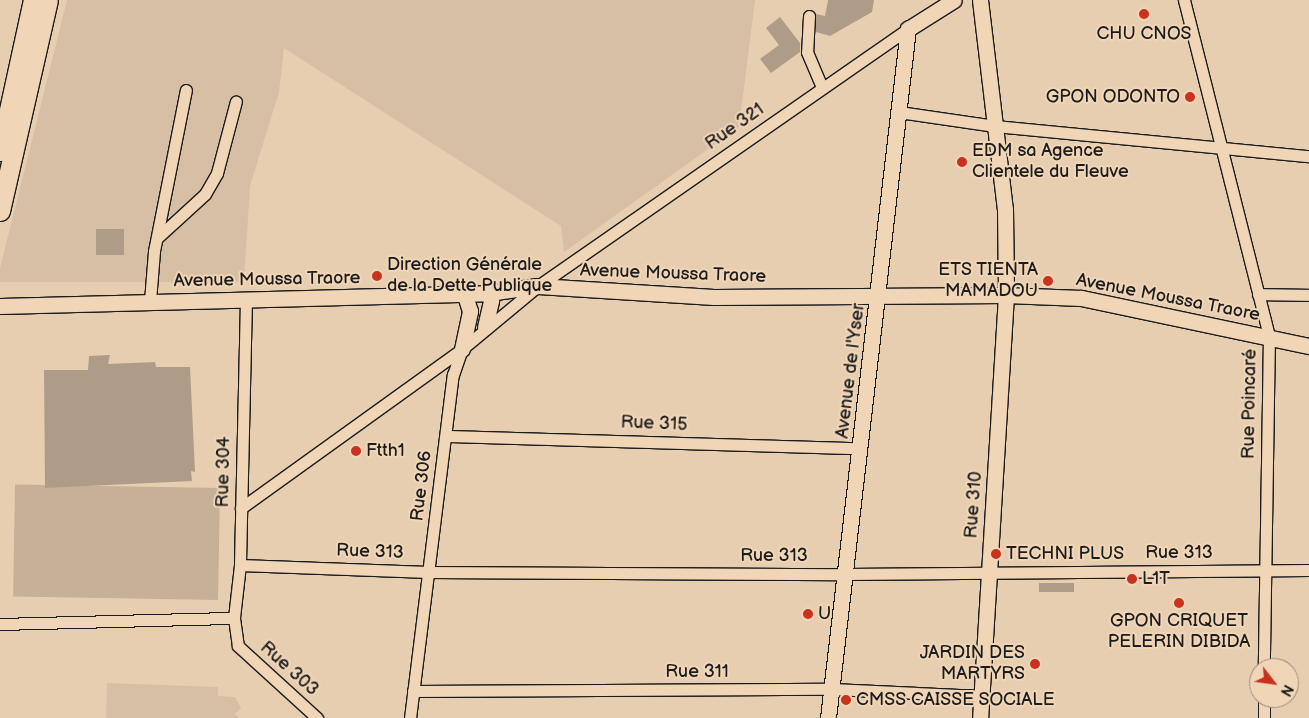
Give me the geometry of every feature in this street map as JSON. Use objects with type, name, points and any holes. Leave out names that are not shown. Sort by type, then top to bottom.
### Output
[{"type":"main road","points":[[0,151],[33,0]]},
{"type":"main road","points":[[0,211],[48,0]]},
{"type":"street","name":"Rue 321","points":[[241,508],[462,349],[485,327],[538,286],[822,88],[954,0]]},
{"type":"street","name":"Rue 310","points":[[980,0],[1005,209],[1006,295],[980,718]]},
{"type":"street","name":"Rue Poincaré","points":[[1184,0],[1269,336],[1264,658]]},
{"type":"street","points":[[810,16],[807,52],[822,88]]},
{"type":"street","name":"Avenue de l'Yser","points":[[828,718],[879,296],[908,29]]},
{"type":"street","points":[[150,301],[157,238],[186,90]]},
{"type":"street","points":[[157,238],[205,194],[217,173],[236,101]]},
{"type":"street","points":[[899,112],[996,126],[1309,156]]},
{"type":"street","name":"Avenue Moussa Traore","points":[[0,306],[488,293],[538,286],[714,297],[1006,295],[1081,298],[1269,336],[1309,346]]},
{"type":"street","points":[[462,349],[470,311],[464,293]]},
{"type":"street","points":[[485,327],[490,312],[488,293]]},
{"type":"street","points":[[1258,294],[1309,296]]},
{"type":"street","name":"Rue 304","points":[[238,646],[234,618],[240,565],[246,299]]},
{"type":"street","name":"Rue 306","points":[[410,718],[453,375],[462,349]]},
{"type":"street","name":"Rue 315","points":[[446,436],[860,448]]},
{"type":"street","name":"Rue 313","points":[[240,565],[428,572],[845,574],[988,571],[1309,570]]},
{"type":"street","points":[[0,624],[234,618]]},
{"type":"street","name":"Rue 303","points":[[238,646],[317,718]]},
{"type":"street","name":"Rue 311","points":[[413,692],[832,689],[981,696]]},
{"type":"shaded area","points":[[67,0],[755,0],[739,127],[564,252],[561,226],[284,48],[279,92],[250,186],[244,282],[0,282],[0,268]]},
{"type":"shaded area","points":[[15,484],[220,488],[218,600],[13,596]]},
{"type":"shaded area","points":[[107,683],[218,687],[218,696],[235,697],[241,708],[235,714],[239,718],[106,718]]},
{"type":"building","points":[[828,0],[874,0],[872,12],[830,36],[816,32],[816,14],[825,16]]},
{"type":"building","points":[[780,17],[800,43],[800,52],[771,73],[760,59],[779,45],[766,28]]},
{"type":"building","points":[[96,229],[124,229],[124,255],[96,255]]},
{"type":"building","points":[[110,355],[108,364],[155,362],[156,367],[190,367],[195,472],[191,471],[192,481],[45,488],[44,370],[88,370],[89,356]]},
{"type":"building","points":[[1039,583],[1074,583],[1074,592],[1039,592]]},
{"type":"place","name":"CHU CNOS","points":[[1144,14]]},
{"type":"place","name":"GPON ODONTO","points":[[1190,97]]},
{"type":"place","name":"EDM sa Agence Clientele du Fleuve","points":[[962,162]]},
{"type":"place","name":"Direction Générale de la Dette Publique","points":[[377,276]]},
{"type":"place","name":"ETS TIENTA MAMADOU","points":[[1048,281]]},
{"type":"place","name":"Ftth1","points":[[356,451]]},
{"type":"place","name":"TECHNI PLUS","points":[[996,554]]},
{"type":"place","name":"L1T","points":[[1132,579]]},
{"type":"place","name":"GPON CRIQUET PELERIN DIBIDA","points":[[1179,603]]},
{"type":"place","name":"U","points":[[808,614]]},
{"type":"place","name":"JARDIN DES MARTYRS","points":[[1035,664]]},
{"type":"place","name":"CMSS CAISSE SOCIALE","points":[[846,700]]}]
